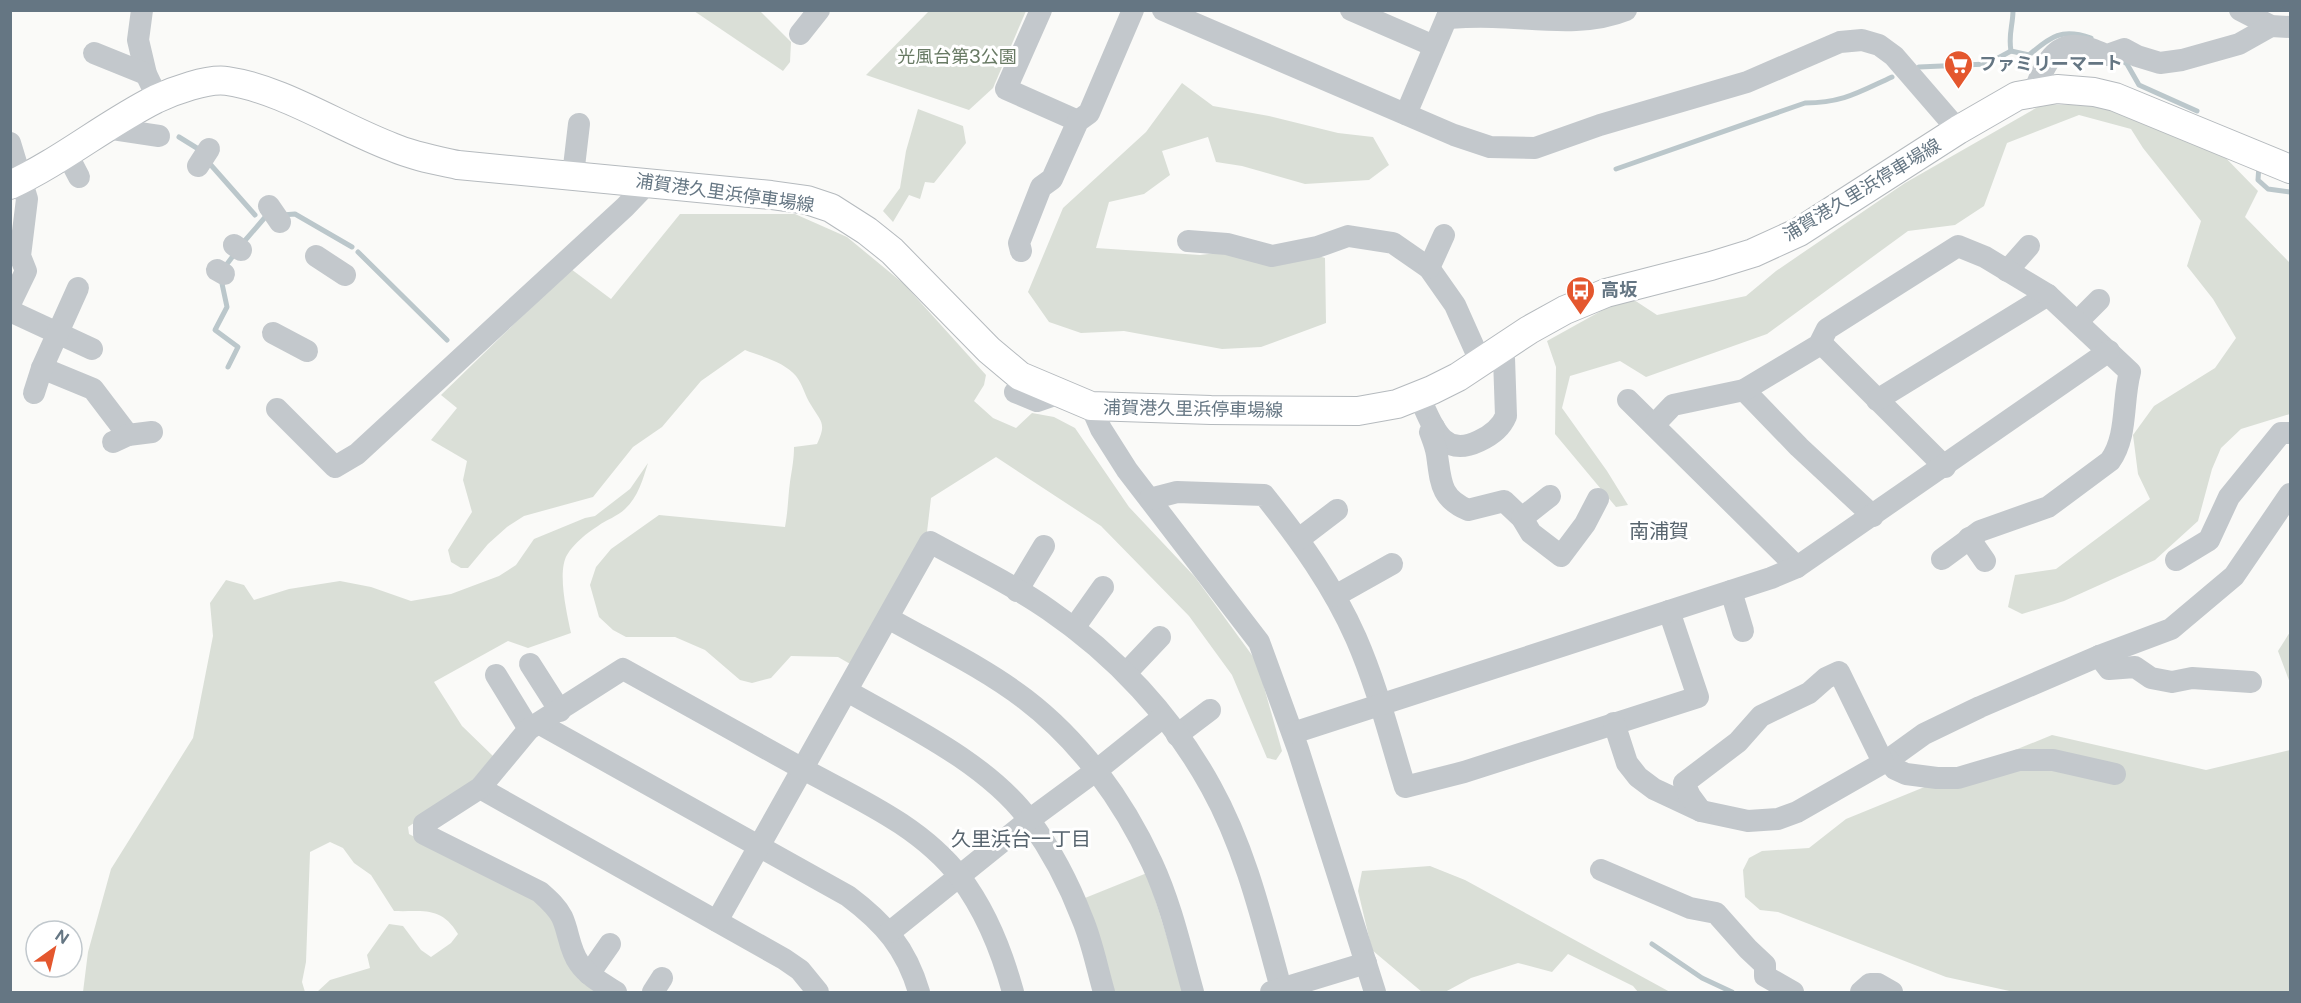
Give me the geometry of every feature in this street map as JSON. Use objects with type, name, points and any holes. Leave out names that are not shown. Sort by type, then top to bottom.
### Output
[{"type":"main road","name":"浦賀港久里浜停車場線","points":[[16,182],[73,165],[106,129],[152,86],[199,84],[225,80],[283,98],[391,147],[419,157],[458,165],[649,182],[798,199],[831,208],[867,231],[892,251],[989,350],[1020,376],[1091,406],[1358,411],[1397,404],[1419,396],[1458,377],[1565,310],[1606,293],[1753,253],[1799,232],[1958,130],[2017,96],[2057,89],[2094,92],[2115,97],[2290,169]]},
{"type":"street","points":[[142,10],[138,40],[152,86]]},
{"type":"street","points":[[800,34],[819,10]]},
{"type":"street","points":[[1041,10],[1006,89],[1078,121]]},
{"type":"street","points":[[1022,251],[1019,243],[1041,187],[1052,179],[1078,121],[1089,113],[1133,10]]},
{"type":"street","points":[[1351,10],[1434,46]]},
{"type":"street","points":[[1406,114],[1448,14],[1580,20],[1617,14],[1626,10]]},
{"type":"street","points":[[2240,10],[2281,26]]},
{"type":"street","points":[[1172,12],[1454,135],[1490,147],[1535,148],[1600,125],[1747,82],[1840,42],[1862,40],[1879,45],[1894,56],[1958,130]]},
{"type":"street","points":[[2034,92],[2048,58],[2058,50],[2076,46],[2108,56],[2124,49],[2137,56],[2160,63],[2180,51],[2239,44],[2281,26]]},
{"type":"street","points":[[94,52],[152,86]]},
{"type":"street","points":[[573,175],[579,124]]},
{"type":"street","points":[[106,129],[159,136]]},
{"type":"street","points":[[10,143],[16,182],[27,199],[15,258],[26,271],[10,304]]},
{"type":"street","points":[[277,409],[335,467],[357,453],[389,424],[625,207],[649,182]]},
{"type":"street","points":[[1430,268],[1444,234]]},
{"type":"street","points":[[1188,241],[1227,244],[1272,256],[1317,247],[1348,236],[1393,243],[1430,268],[1490,355],[1504,358],[1506,416],[1503,423],[1488,437],[1469,446],[1460,447],[1442,440],[1419,396]]},
{"type":"street","points":[[1654,425],[1673,405],[1744,390],[1821,343],[1827,329],[1959,246],[1985,257],[2048,295],[2130,372],[2125,392],[2122,428],[2111,470],[2055,515],[1980,531],[1942,559]]},
{"type":"street","points":[[2007,271],[2029,246]]},
{"type":"street","points":[[316,256],[345,275]]},
{"type":"street","points":[[34,393],[42,368],[78,288]]},
{"type":"street","points":[[1877,400],[2048,295]]},
{"type":"street","points":[[2077,322],[2099,300]]},
{"type":"street","points":[[10,311],[92,349]]},
{"type":"street","points":[[273,333],[307,351]]},
{"type":"street","points":[[1821,343],[1945,466]]},
{"type":"street","points":[[1293,733],[1731,591],[1797,567],[2109,351]]},
{"type":"street","points":[[42,368],[93,389],[121,438],[152,432]]},
{"type":"street","points":[[1744,390],[1799,447],[1873,516]]},
{"type":"street","points":[[1015,392],[1037,401],[1060,393]]},
{"type":"street","points":[[1628,400],[1797,567]]},
{"type":"street","points":[[1091,406],[1101,429],[1127,470],[1259,642],[1293,733],[1376,992]]},
{"type":"street","points":[[1434,427],[1430,432],[1437,453],[1440,482],[1446,495],[1456,504],[1468,510],[1504,501],[1521,518],[1531,533],[1561,556],[1585,524],[1598,498]]},
{"type":"street","points":[[2176,560],[2209,540],[2229,497],[2281,433],[2290,434]]},
{"type":"street","points":[[1150,499],[1177,492],[1264,495],[1299,539],[1335,596],[1357,640],[1380,705],[1405,788],[1464,772],[1698,697],[1669,611]]},
{"type":"street","points":[[1614,723],[1627,763],[1638,777],[1654,789],[1701,811],[1748,820],[1778,819],[1797,812],[1885,761],[1924,734],[1952,720],[2099,656],[2171,629],[2234,576],[2290,494]]},
{"type":"street","points":[[1521,518],[1550,496]]},
{"type":"street","points":[[1299,539],[1337,510]]},
{"type":"street","points":[[1969,538],[1985,561]]},
{"type":"street","points":[[717,921],[930,542],[1017,591],[1074,628],[1125,673],[1177,735],[1211,787],[1233,836],[1256,897],[1278,991],[1366,963]]},
{"type":"street","points":[[1017,591],[1044,546]]},
{"type":"street","points":[[1335,596],[1392,564]]},
{"type":"street","points":[[1074,628],[1103,587]]},
{"type":"street","points":[[1731,591],[1743,631]]},
{"type":"street","points":[[888,618],[984,672],[1024,699],[1050,720],[1097,770],[1122,806],[1152,863],[1172,917],[1193,993]]},
{"type":"street","points":[[1125,673],[1160,637]]},
{"type":"street","points":[[2099,656],[2109,669],[2134,667],[2151,678],[2172,682],[2192,678],[2251,682]]},
{"type":"street","points":[[530,664],[560,711]]},
{"type":"street","points":[[616,993],[589,974],[578,962],[571,948],[563,918],[554,905],[540,892],[424,834],[424,824],[480,788],[535,726],[623,669],[900,823],[930,846],[960,877],[983,914],[1005,964],[1013,993]]},
{"type":"street","points":[[1701,811],[1684,783],[1738,742],[1761,716],[1809,693],[1826,678],[1839,672],[1885,761],[1906,774],[1958,778],[2019,760],[2053,760],[2115,774]]},
{"type":"street","points":[[496,675],[535,726],[848,896],[890,932],[905,956],[919,993]]},
{"type":"street","points":[[847,691],[955,754],[1004,793],[1029,820],[1065,879],[1083,920],[1104,993]]},
{"type":"street","points":[[1177,735],[1210,710]]},
{"type":"street","points":[[890,932],[1029,820],[1163,717]]},
{"type":"street","points":[[480,788],[800,970],[818,993]]},
{"type":"street","points":[[1601,870],[1690,908],[1716,913],[1765,965],[1766,976],[1793,993]]},
{"type":"street","points":[[589,974],[610,944]]},
{"type":"street","points":[[1861,993],[1870,984],[1878,984],[1892,993]]},
{"type":"green space","points":[[694,11],[760,11],[791,42],[790,62],[783,71]]},
{"type":"green space","name":"光風台第3公園","points":[[929,11],[1026,11],[993,88],[969,110],[866,75]]},
{"type":"green space","points":[[1182,83],[1213,106],[1269,116],[1338,133],[1373,137],[1389,165],[1369,180],[1305,184],[1242,166],[1216,162],[1208,137],[1162,151],[1170,175],[1144,194],[1109,202],[1096,248],[1200,255],[1283,245],[1325,258],[1326,323],[1261,347],[1222,349],[1124,331],[1081,333],[1049,322],[1028,292],[1063,208],[1146,132]]},
{"type":"green space","points":[[2043,104],[2103,106],[2218,150],[2258,191],[2245,217],[2290,263],[2290,414],[2241,429],[2221,448],[2212,469],[2198,521],[2155,560],[2064,601],[2022,614],[2008,607],[2015,575],[2056,569],[2150,499],[2138,474],[2133,435],[2154,406],[2215,368],[2236,338],[2213,299],[2187,266],[2201,221],[2143,148],[2131,129],[2079,115],[2007,143],[1984,206],[1955,225],[1908,231],[1767,334],[1646,377],[1620,361],[1570,376],[1562,408],[1628,505],[1616,507],[1555,434],[1556,367],[1547,341],[1628,296],[1657,315],[1746,296],[1776,271],[1905,183]]},
{"type":"green space","points":[[918,109],[963,126],[966,143],[934,183],[925,182],[920,199],[909,195],[893,222],[883,211],[900,188],[906,151]]},
{"type":"green space","points":[[680,214],[795,214],[847,237],[904,284],[986,375],[984,385],[974,401],[993,418],[1016,428],[1032,413],[1054,417],[1075,428],[1129,507],[1195,577],[1257,662],[1282,751],[1276,760],[1267,758],[1232,675],[1189,616],[1101,526],[996,457],[931,498],[927,532],[852,665],[838,657],[791,656],[771,678],[752,683],[740,680],[705,650],[675,637],[626,637],[613,630],[599,617],[590,585],[596,567],[611,549],[659,515],[785,527],[794,447],[817,444],[822,431],[822,423],[798,379],[791,371],[772,360],[745,350],[701,381],[662,427],[633,447],[593,497],[524,516],[488,544],[468,568],[461,568],[451,562],[448,550],[472,512],[463,480],[467,461],[431,440],[457,408],[441,395],[571,269],[611,299]]},
{"type":"green space","points":[[648,463],[640,488],[630,504],[619,514],[585,535],[567,555],[564,562],[563,582],[571,633],[528,648],[508,641],[434,682],[462,726],[493,756],[467,787],[408,827],[409,834],[531,897],[554,920],[605,992],[317,992],[330,980],[370,968],[367,955],[389,924],[403,926],[421,950],[431,957],[451,943],[458,934],[445,919],[431,912],[394,911],[371,875],[354,863],[343,848],[330,842],[310,852],[306,962],[302,982],[305,992],[83,992],[88,952],[111,869],[193,738],[213,636],[210,603],[226,580],[244,585],[254,600],[289,589],[340,581],[371,587],[411,601],[451,594],[499,576],[516,565],[534,539],[595,516],[630,489]]},
{"type":"green space","points":[[2290,632],[2290,683],[2278,651]]},
{"type":"green space","points":[[2052,735],[2206,770],[2290,750],[2290,992],[2014,992],[1946,977],[1778,912],[1760,910],[1745,897],[1743,870],[1749,858],[1762,851],[1809,848],[1846,819]]},
{"type":"green space","points":[[1430,866],[1465,880],[1670,992],[1638,992],[1633,986],[1568,954],[1552,972],[1518,963],[1471,978],[1445,992],[1422,992],[1372,950],[1358,891],[1362,871]]},
{"type":"green space","points":[[1147,873],[1184,992],[1110,992],[1080,900]]},
{"type":"waterway","points":[[2013,10],[2011,51],[2029,55],[2044,43],[2064,34],[2091,38]]},
{"type":"waterway","points":[[1919,67],[1987,64],[2011,51]]},
{"type":"waterway","points":[[2118,57],[2127,64],[2139,85],[2197,111]]},
{"type":"waterway","points":[[1616,169],[1805,103],[1841,99],[1892,77]]},
{"type":"waterway","points":[[179,137],[200,150]]},
{"type":"waterway","points":[[210,164],[255,215]]},
{"type":"waterway","points":[[2259,165],[2258,180],[2268,189],[2290,192]]},
{"type":"waterway","points":[[282,215],[295,214],[352,247]]},
{"type":"waterway","points":[[242,244],[267,215]]},
{"type":"waterway","points":[[224,268],[236,252]]},
{"type":"waterway","points":[[358,252],[447,340]]},
{"type":"waterway","points":[[221,279],[227,307],[215,330],[238,347],[228,367]]},
{"type":"waterway","points":[[1652,944],[1702,978],[1732,992]]},
{"type":"place","name":"ファミリーマート","points":[[1958,90]]},
{"type":"place","name":"高坂","points":[[1580,316]]},
{"type":"district","name":"南浦賀","points":[[1659,531]]},
{"type":"district","name":"久里浜台一丁目","points":[[1021,839]]}]
